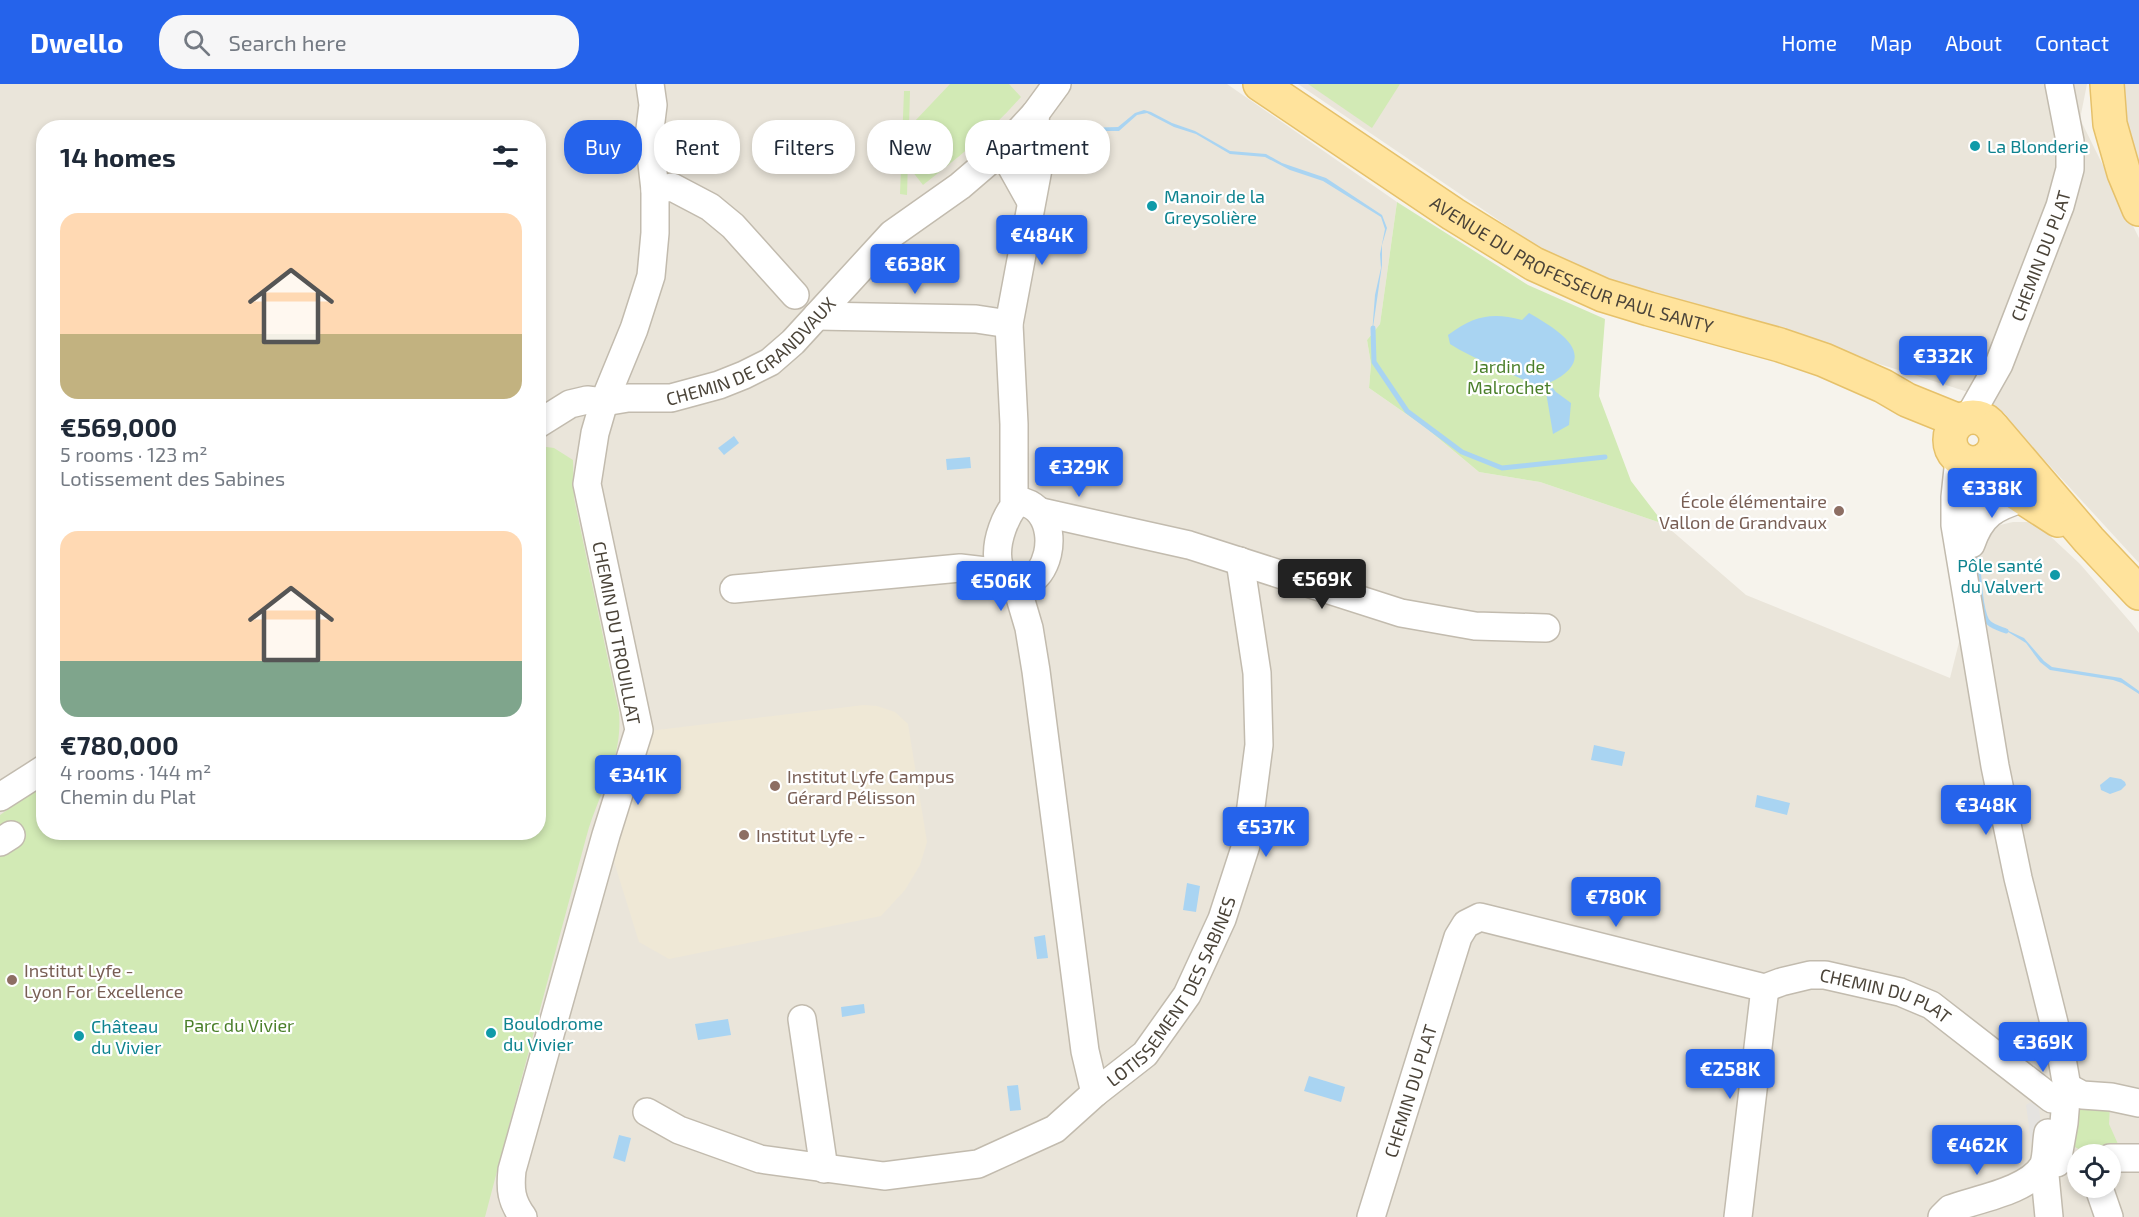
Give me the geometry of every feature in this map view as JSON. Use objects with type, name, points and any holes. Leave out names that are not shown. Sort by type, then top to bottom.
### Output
[{"type":"main road","name":"AVENUE DU PROFESSEUR PAUL SANTY","points":[[1260,84],[1453,214],[1534,264],[1603,295],[1780,345],[1824,360],[1873,381],[1973,438],[2089,540],[2139,593]]},
{"type":"main road","points":[[2107,84],[2110,124],[2124,174],[2139,209]]},
{"type":"main road","name":"AVENUE DU PROFESSEUR PAUL SANTY","points":[[1973,438],[1996,480],[2089,540]]},
{"type":"street","name":"CHEMIN DU TROUILLAT","points":[[517,1215],[510,1189],[512,1170],[606,836],[639,730],[587,484],[595,433],[604,402],[634,329],[651,276],[655,233],[655,190],[649,137],[653,105],[650,84]]},
{"type":"street","name":"CHEMIN DE GRANDVAUX","points":[[1030,120],[1057,84]]},
{"type":"street","name":"CHEMIN DU PLAT","points":[[1973,438],[2060,206],[2070,169],[2070,141],[2059,84]]},
{"type":"street","points":[[735,589],[960,568],[1016,580],[1039,574],[1050,545],[1048,528],[1030,508],[1014,438],[1009,324],[1030,200],[1038,169],[1035,114]]},
{"type":"street","name":"CHEMIN DE GRANDVAUX","points":[[546,410],[587,400],[604,402],[628,398],[671,398],[719,385],[770,362],[793,342],[892,234],[974,174]]},
{"type":"street","points":[[1015,174],[1030,200]]},
{"type":"street","points":[[655,190],[672,187],[710,207],[733,225],[795,295]]},
{"type":"street","points":[[817,316],[976,319],[1009,324]]},
{"type":"street","points":[[1973,438],[1955,519],[1999,788],[2018,878],[2060,1047],[2059,1093],[2064,1123],[2060,1162],[2049,1217]]},
{"type":"street","points":[[1964,574],[1968,551],[1980,522],[2001,505],[2024,498]]},
{"type":"street","points":[[960,568],[997,546],[1008,515],[1030,508],[1107,528],[1189,544],[1401,613],[1475,626],[1546,628]]},
{"type":"street","points":[[1050,545],[1074,533],[1107,528]]},
{"type":"street","name":"LOTISSEMENT DES SABINES","points":[[997,546],[997,560],[1016,580],[1029,628],[1085,1051],[1095,1093]]},
{"type":"street","name":"LOTISSEMENT DES SABINES","points":[[647,1112],[680,1130],[760,1159],[884,1176],[978,1164],[1055,1129],[1095,1093],[1145,1054],[1187,995],[1222,919],[1246,845],[1259,745],[1257,673],[1240,561]]},
{"type":"street","points":[[0,797],[36,774]]},
{"type":"street","name":"CHEMIN DU PLAT","points":[[1371,1217],[1458,937],[1466,924],[1475,919],[1492,919],[1765,988],[1810,975],[1825,975],[1900,992],[1931,1005],[2059,1093]]},
{"type":"street","points":[[1738,1217],[1765,988]]},
{"type":"street","points":[[802,1019],[824,1169]]},
{"type":"street","points":[[2059,1093],[2111,1097],[2139,1103]]},
{"type":"street","points":[[2121,1158],[2139,1158]]},
{"type":"street","points":[[1942,1217],[1950,1209],[2019,1187],[2060,1162]]},
{"type":"street","points":[[2102,1198],[2109,1217]]},
{"type":"shaded area","points":[[0,84],[1227,84],[1397,202],[1380,324],[1367,340],[1371,364],[1369,388],[1425,427],[1479,472],[1540,482],[1664,524],[1746,595],[1950,678],[1978,567],[1980,550],[1985,538],[2000,525],[2031,522],[2049,535],[2080,564],[2139,633],[2139,1217],[0,1217]]},
{"type":"shaded area","points":[[1298,84],[2087,84],[2080,119],[2139,238],[2139,563],[2004,416],[1968,392],[1563,264]]},
{"type":"shaded area","points":[[2114,84],[2139,84],[2139,189]]},
{"type":"shaded area","name":"Institut Lyfe Campus Gérard Pélisson","points":[[864,705],[877,706],[895,712],[908,724],[927,842],[920,865],[905,890],[881,916],[669,959],[639,942],[611,852],[649,731]]},
{"type":"shaded area","points":[[2038,1098],[2042,1136],[2031,1142],[2026,1105]]},
{"type":"green space","points":[[950,84],[1009,84],[1021,97],[999,120],[965,120],[965,152],[953,162],[953,120],[916,120]]},
{"type":"green space","points":[[1308,84],[1400,84],[1372,128]]},
{"type":"green space","points":[[904,91],[910,91],[909,120],[903,120]]},
{"type":"green space","points":[[901,174],[908,174],[907,195],[900,194]]},
{"type":"green space","points":[[914,174],[937,174],[923,185]]},
{"type":"green space","name":"Jardin de Malrochet","points":[[1397,202],[1528,285],[1605,319],[1599,396],[1631,481],[1664,524],[1540,482],[1479,472],[1425,427],[1369,388],[1371,364],[1367,340],[1380,324]]},
{"type":"green space","name":"Parc du Vivier","points":[[546,447],[554,448],[573,460],[574,498],[619,712],[619,730],[613,762],[586,838],[485,1217],[0,1217],[0,815],[36,790],[36,840],[546,840]]},
{"type":"green space","points":[[2084,1103],[2110,1106],[2109,1124],[2118,1144],[2070,1144],[2071,1114]]},
{"type":"water","points":[[1144,110],[1151,112],[1195,131],[1230,151],[1266,154],[1282,163],[1326,178],[1382,215],[1387,228],[1382,245],[1382,265],[1372,334],[1375,295],[1381,268],[1380,254],[1385,229],[1381,217],[1323,181],[1290,170],[1265,157],[1230,154],[1196,134],[1174,127],[1147,113],[1137,115],[1119,131],[1110,131],[1110,127],[1118,127],[1135,113]]},
{"type":"water","points":[[1529,313],[1563,336],[1575,354],[1573,364],[1565,373],[1549,383],[1556,392],[1571,403],[1569,425],[1553,434],[1546,392],[1461,351],[1450,344],[1448,335],[1483,317],[1501,316],[1522,320]]},
{"type":"water","points":[[734,436],[739,443],[724,455],[718,448]]},
{"type":"water","points":[[970,457],[971,468],[947,470],[946,459]]},
{"type":"water","points":[[2000,627],[2024,638],[2052,667],[2121,678],[2139,691],[2139,694],[2113,680],[2050,670],[2040,662],[2026,643]]},
{"type":"water","points":[[1594,745],[1625,752],[1622,766],[1591,760]]},
{"type":"water","points":[[2110,777],[2121,779],[2126,785],[2121,790],[2110,794],[2101,790],[2100,785]]},
{"type":"water","points":[[1757,795],[1790,803],[1787,815],[1755,807]]},
{"type":"water","points":[[1187,883],[1200,886],[1196,912],[1183,910]]},
{"type":"water","points":[[1045,935],[1048,958],[1037,959],[1034,937]]},
{"type":"water","points":[[864,1004],[865,1013],[842,1017],[841,1007]]},
{"type":"water","points":[[728,1019],[731,1035],[698,1040],[695,1024]]},
{"type":"water","points":[[1309,1076],[1345,1087],[1341,1102],[1304,1091]]},
{"type":"water","points":[[1018,1085],[1021,1110],[1010,1111],[1007,1086]]},
{"type":"water","points":[[619,1135],[631,1138],[625,1162],[613,1158]]},
{"type":"waterway","points":[[1373,328],[1374,362],[1407,411],[1462,452],[1502,468],[1605,457]]},
{"type":"waterway","points":[[1977,548],[1983,610],[1991,624],[2006,631]]},
{"type":"place","name":"La Blonderie","points":[[1975,146]]},
{"type":"place","name":"Manoir de la Greysolière","points":[[1152,206]]},
{"type":"place","name":"École élémentaire Vallon de Grandvaux","points":[[1839,511]]},
{"type":"place","name":"Pôle santé du Valvert","points":[[2055,575]]},
{"type":"place","name":"Institut Lyfe Campus Gérard Pélisson","points":[[775,786]]},
{"type":"place","name":"Institut Lyfe -","points":[[744,835]]},
{"type":"place","name":"Institut Lyfe - Lyon For Excellence","points":[[12,980]]},
{"type":"place","name":"Boulodrome du Vivier","points":[[491,1033]]},
{"type":"place","name":"Château du Vivier","points":[[79,1036]]}]
